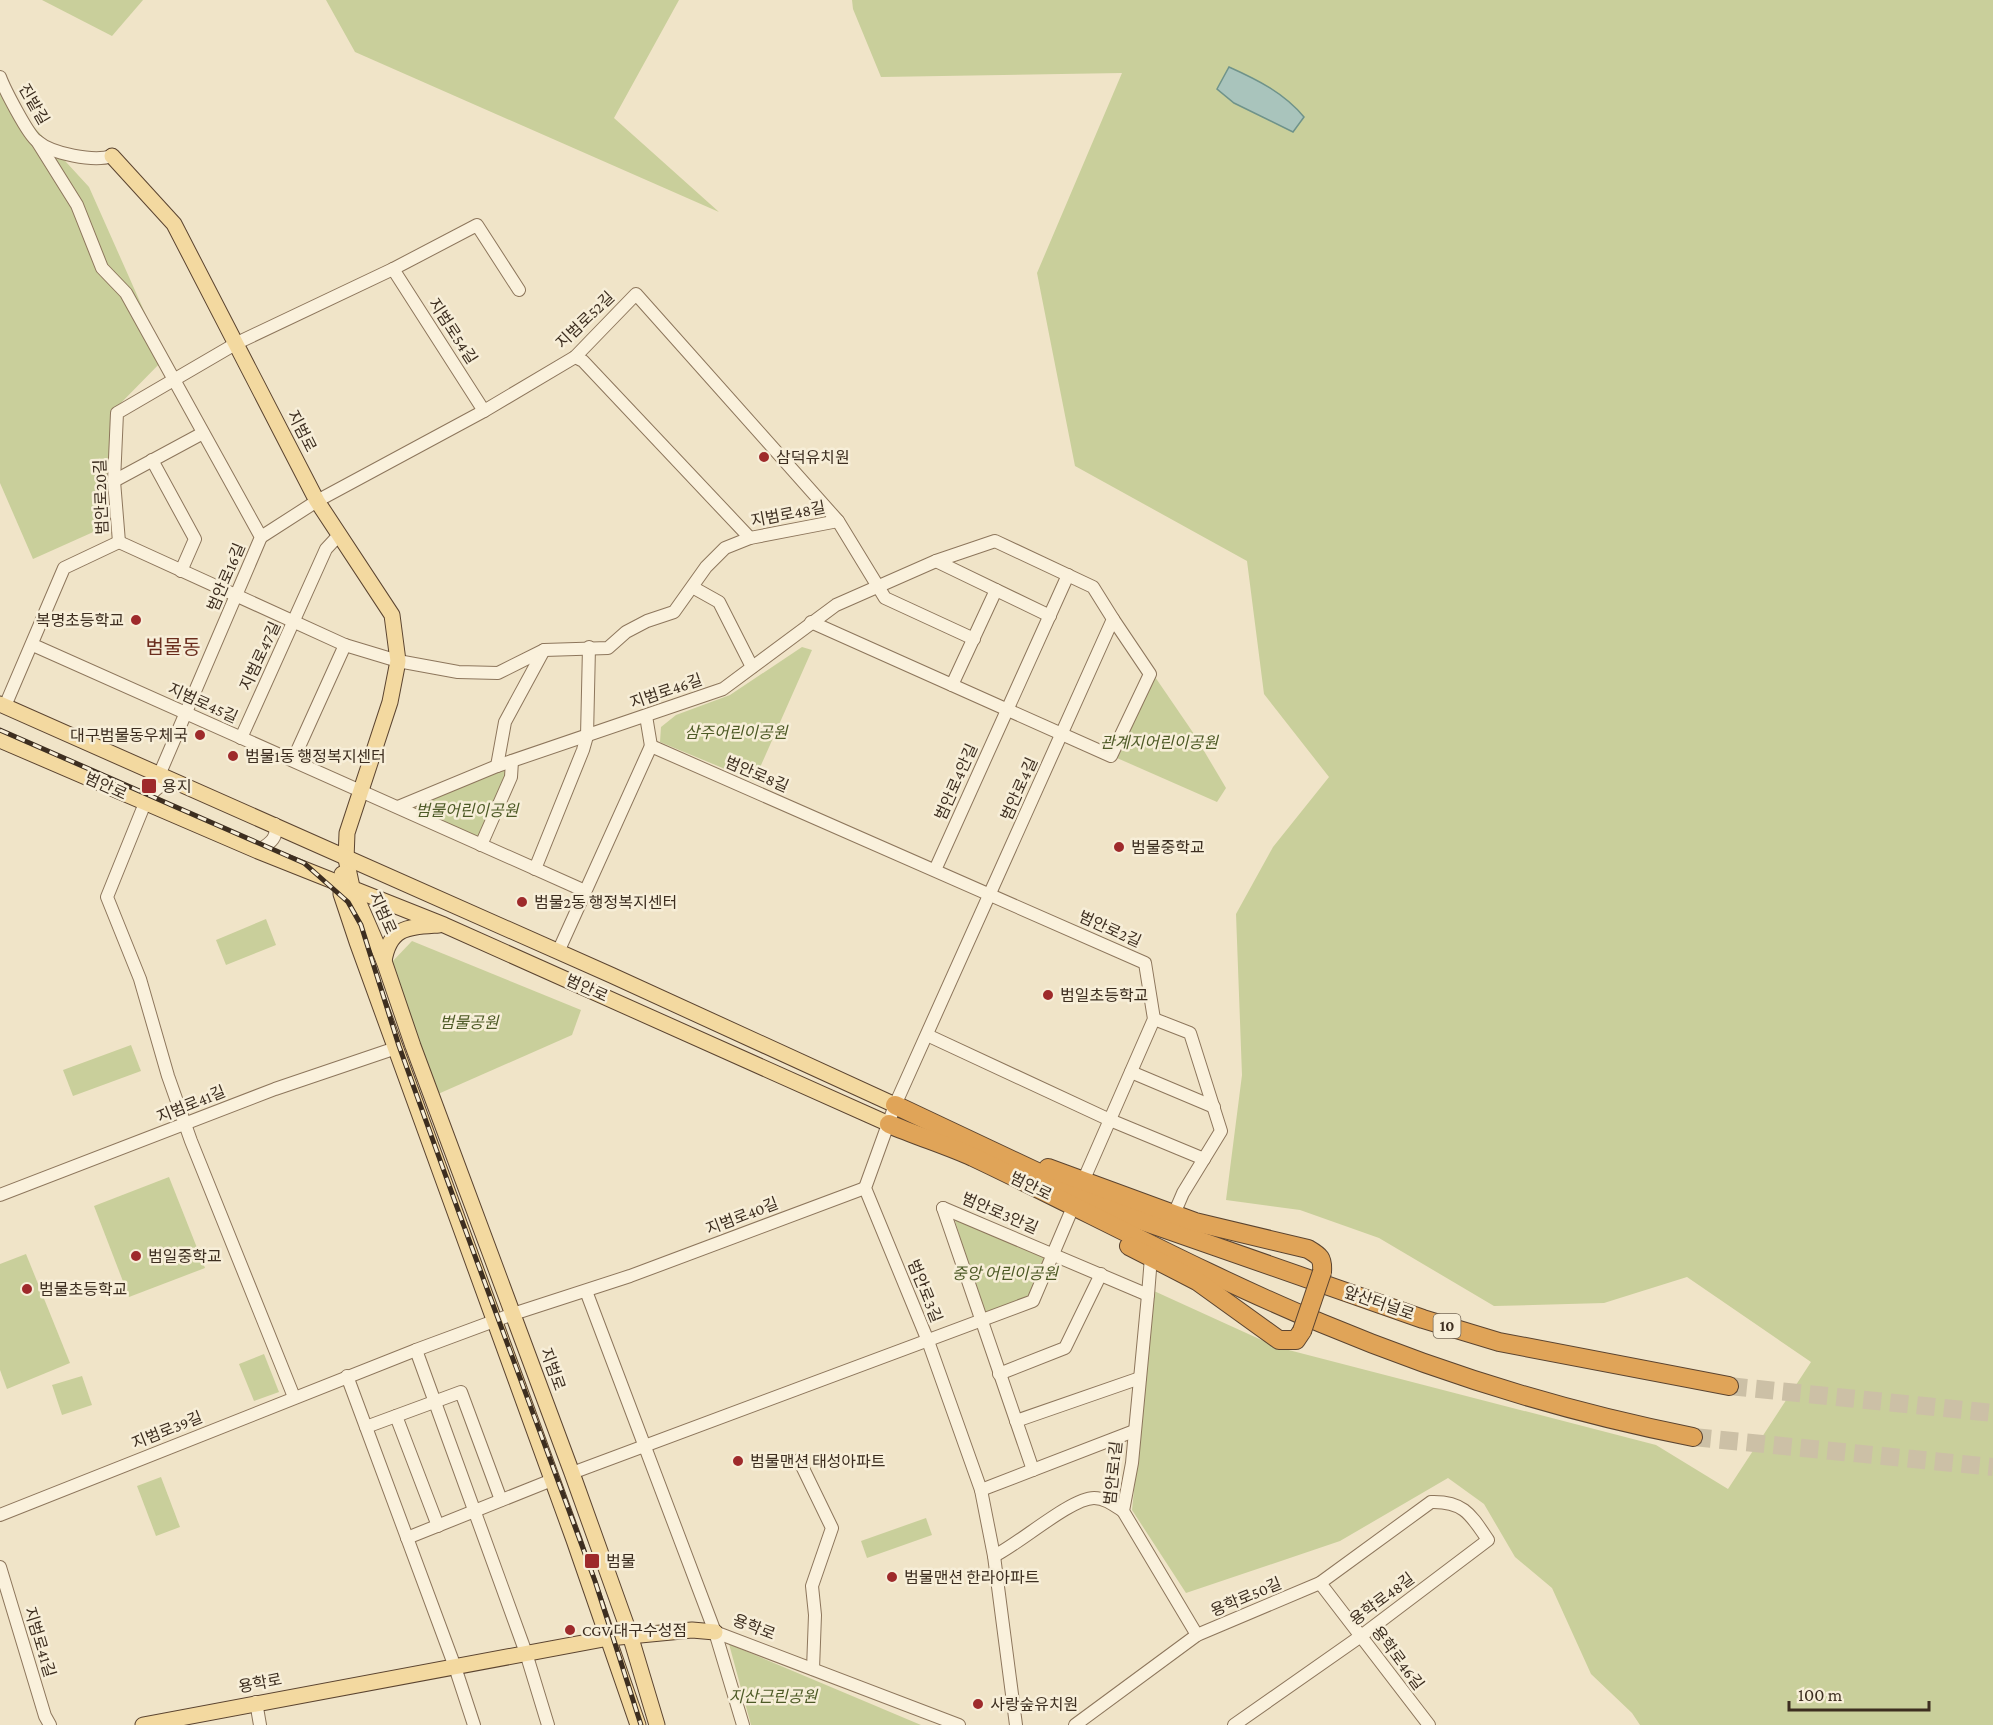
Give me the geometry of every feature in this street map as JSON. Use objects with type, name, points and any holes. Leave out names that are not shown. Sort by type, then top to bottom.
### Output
[{"type":"highway","name":"범안로","points":[[895,1105],[1137,1220],[1164,1247]]},
{"type":"highway","name":"범안로","points":[[890,1124],[973,1157],[1164,1247]]},
{"type":"highway","points":[[973,1157],[1070,1214],[1164,1247],[1197,1281],[1279,1340],[1296,1340],[1302,1331],[1322,1272],[1323,1261],[1320,1256],[1308,1249],[1195,1222],[1084,1179],[994,1153]]},
{"type":"highway","name":"앞산터널로","points":[[1164,1247],[1499,1342],[1730,1386]]},
{"type":"highway","name":"10","points":[[1164,1247],[1320,1323],[1410,1357],[1533,1397],[1634,1425],[1693,1437]]},
{"type":"main road","name":"지범로","points":[[112,156],[174,224],[317,501],[392,615],[398,661],[390,702],[347,833],[346,885],[384,961],[413,1046],[630,1635],[657,1725]]},
{"type":"main road","name":"범안로","points":[[2,705],[274,824],[895,1105]]},
{"type":"main road","name":"범안로","points":[[0,740],[258,851],[444,925],[890,1124]]},
{"type":"main road","points":[[346,885],[347,914],[609,1638],[638,1725]]},
{"type":"main road","points":[[384,961],[387,945],[397,933],[409,927],[444,925]]},
{"type":"main road","name":"용학로","points":[[143,1725],[256,1702],[609,1638],[692,1630],[715,1632]]},
{"type":"street","name":"진밭길","points":[[0,77],[36,141],[72,156],[100,160],[112,156]]},
{"type":"street","name":"범안로16길","points":[[36,141],[77,205],[102,268],[126,293],[261,537],[160,773]]},
{"type":"street","points":[[174,381],[237,343],[393,269],[477,225],[519,290]]},
{"type":"street","name":"지범로54길","points":[[393,269],[484,411]]},
{"type":"street","name":"지범로52길","points":[[261,537],[317,501],[484,411],[575,357],[636,294],[838,521],[847,532],[876,586]]},
{"type":"street","points":[[575,357],[583,360],[750,538]]},
{"type":"street","name":"범안로20길","points":[[2,705],[33,645],[64,568],[118,542],[114,481],[117,413],[174,381]]},
{"type":"street","points":[[114,481],[203,433]]},
{"type":"street","points":[[152,460],[195,539],[182,570]]},
{"type":"street","name":"지범로48길","points":[[398,661],[458,672],[498,673],[544,650],[608,648],[626,632],[647,621],[674,612],[694,588],[706,567],[725,548],[750,538],[838,521]]},
{"type":"street","name":"지범로47길","points":[[241,738],[326,549],[339,535]]},
{"type":"street","name":"지범로46길","points":[[398,807],[497,766],[723,688],[836,605],[936,561],[995,541],[1068,575]]},
{"type":"street","name":"지범로47길","points":[[118,542],[345,645],[398,661]]},
{"type":"street","points":[[936,561],[1050,616]]},
{"type":"street","points":[[811,622],[1111,756],[1150,674],[1093,587],[1068,575]]},
{"type":"street","name":"범안로4안길","points":[[935,870],[1068,575]]},
{"type":"street","points":[[876,586],[885,598],[974,639]]},
{"type":"street","points":[[694,588],[719,602],[752,668]]},
{"type":"street","points":[[952,685],[996,590]]},
{"type":"street","name":"범안로4길","points":[[895,1105],[1113,619]]},
{"type":"street","name":"지범로45길","points":[[33,645],[185,714],[360,789]]},
{"type":"street","points":[[293,760],[345,645]]},
{"type":"street","points":[[535,869],[584,750],[587,736],[589,647]]},
{"type":"street","points":[[497,766],[505,722],[544,650]]},
{"type":"street","points":[[558,952],[651,746],[646,716]]},
{"type":"street","name":"범안로8길","points":[[651,746],[990,894]]},
{"type":"street","points":[[481,844],[511,777],[512,761]]},
{"type":"street","points":[[182,783],[164,783],[154,789],[107,897],[140,979],[168,1076],[186,1125],[294,1397]]},
{"type":"street","points":[[360,789],[585,891]]},
{"type":"street","points":[[258,851],[273,840],[277,833],[274,824]]},
{"type":"street","name":"범안로2길","points":[[990,894],[1145,963],[1154,1019]]},
{"type":"street","points":[[1084,1179],[1154,1019],[1190,1033],[1221,1131],[1174,1214]]},
{"type":"street","points":[[927,1035],[1110,1120],[1204,1159]]},
{"type":"street","name":"지범로41길","points":[[0,1195],[275,1089],[396,1048]]},
{"type":"street","points":[[1131,1072],[1214,1107]]},
{"type":"street","points":[[865,1188],[895,1105]]},
{"type":"street","name":"지범로40길","points":[[589,1290],[865,1188]]},
{"type":"street","name":"범안로3길","points":[[865,1188],[928,1341],[981,1490],[994,1556],[1016,1725]]},
{"type":"street","name":"범안로3안길","points":[[1033,1470],[943,1208],[1148,1295]]},
{"type":"street","points":[[572,1473],[1033,1301],[1070,1214]]},
{"type":"street","points":[[1148,1295],[1164,1247]]},
{"type":"street","points":[[999,1374],[1065,1348],[1101,1274]]},
{"type":"street","points":[[513,1314],[589,1290],[715,1632],[743,1725]]},
{"type":"street","name":"범안로1길","points":[[1148,1295],[1129,1491],[1123,1511],[1197,1635]]},
{"type":"street","name":"지범로39길","points":[[0,1515],[347,1376],[513,1314]]},
{"type":"street","points":[[416,1350],[526,1653],[548,1725]]},
{"type":"street","points":[[347,1376],[455,1667],[474,1725]]},
{"type":"street","points":[[1016,1421],[1140,1378]]},
{"type":"street","points":[[366,1427],[461,1392],[501,1500]]},
{"type":"street","points":[[396,1416],[438,1526]]},
{"type":"street","points":[[981,1490],[1134,1431]]},
{"type":"street","points":[[799,1460],[832,1528],[812,1586],[815,1615],[813,1669]]},
{"type":"street","points":[[407,1538],[552,1480]]},
{"type":"street","points":[[994,1556],[1016,1546],[1077,1502],[1094,1498],[1110,1502],[1123,1511]]},
{"type":"street","name":"용학로50길","points":[[1075,1725],[1197,1635],[1320,1583],[1431,1502]]},
{"type":"street","name":"용학로48길","points":[[1234,1725],[1361,1636],[1488,1540],[1460,1505],[1431,1502]]},
{"type":"street","name":"지범로41길","points":[[0,1567],[45,1716],[51,1725]]},
{"type":"street","name":"용학로46길","points":[[1320,1583],[1429,1725]]},
{"type":"street","name":"용학로","points":[[715,1632],[959,1725]]},
{"type":"street","points":[[256,1702],[260,1725]]},
{"type":"green space","points":[[42,0],[143,0],[112,36]]},
{"type":"green space","points":[[326,0],[679,0],[614,118],[719,212],[355,52]]},
{"type":"green space","points":[[852,0],[1993,0],[1993,1725],[1640,1725],[1632,1713],[1591,1674],[1552,1588],[1515,1557],[1484,1504],[1448,1478],[1340,1541],[1186,1593],[1132,1510],[1154,1291],[1277,1347],[1656,1445],[1728,1489],[1811,1362],[1687,1277],[1604,1303],[1494,1306],[1379,1238],[1300,1210],[1226,1200],[1242,1075],[1236,914],[1273,847],[1329,777],[1264,694],[1247,561],[1075,466],[1037,273],[1122,73],[881,77],[853,9]]},
{"type":"green space","points":[[0,90],[89,187],[165,358],[115,409],[100,529],[33,559],[0,483]]},
{"type":"green space","name":"삼주어린이공원","points":[[802,647],[812,650],[754,781],[660,742],[661,727],[676,715],[730,695]]},
{"type":"green space","name":"관계지어린이공원","points":[[1153,674],[1194,734],[1226,788],[1217,802],[1117,758]]},
{"type":"green space","name":"범물어린이공원","points":[[505,770],[509,774],[480,841],[404,807]]},
{"type":"green space","points":[[266,919],[276,945],[226,965],[216,940]]},
{"type":"green space","name":"범물공원","points":[[412,941],[581,1010],[572,1035],[438,1094],[391,963]]},
{"type":"green space","points":[[131,1045],[141,1071],[73,1096],[63,1070]]},
{"type":"green space","points":[[169,1177],[205,1268],[129,1297],[94,1206]]},
{"type":"green space","name":"중앙 어린이공원","points":[[954,1217],[1047,1255],[1030,1298],[983,1314]]},
{"type":"green space","name":"범물초등학교","points":[[26,1254],[70,1363],[7,1389],[0,1370],[0,1264]]},
{"type":"green space","points":[[264,1354],[279,1392],[254,1401],[239,1364]]},
{"type":"green space","points":[[82,1376],[92,1405],[62,1415],[52,1385]]},
{"type":"green space","points":[[161,1477],[180,1527],[156,1536],[137,1486]]},
{"type":"green space","points":[[926,1518],[932,1535],[867,1558],[861,1541]]},
{"type":"green space","name":"지산근린공원","points":[[729,1644],[921,1725],[751,1725]]},
{"type":"water","points":[[1229,67],[1270,88],[1296,108],[1304,117],[1293,132],[1234,103],[1217,89]]},
{"type":"tunnel","points":[[1729,1386],[1993,1413]]},
{"type":"tunnel","points":[[1693,1437],[1993,1467]]},
{"type":"railway","points":[[0,730],[304,863],[348,902],[361,925],[399,1046],[595,1581],[641,1725]]},
{"type":"place","name":"삼덕유치원","points":[[764,457]]},
{"type":"place","name":"복명초등학교","points":[[136,620]]},
{"type":"place","name":"대구범물동우체국","points":[[200,735]]},
{"type":"place","name":"범물1동 행정복지센터","points":[[233,756]]},
{"type":"place","name":"용지","points":[[149,786]]},
{"type":"place","name":"범물중학교","points":[[1119,847]]},
{"type":"place","name":"범물2동 행정복지센터","points":[[522,902]]},
{"type":"place","name":"범일초등학교","points":[[1048,995]]},
{"type":"place","name":"범일중학교","points":[[136,1256]]},
{"type":"place","name":"범물초등학교","points":[[27,1289]]},
{"type":"place","name":"범물맨션 태성아파트","points":[[738,1461]]},
{"type":"place","name":"범물","points":[[592,1561]]},
{"type":"place","name":"범물맨션 한라아파트","points":[[892,1577]]},
{"type":"place","name":"CGV 대구수성점","points":[[570,1630]]},
{"type":"place","name":"사랑숲유치원","points":[[978,1704]]},
{"type":"district","name":"범물동","points":[[173,647]]}]
